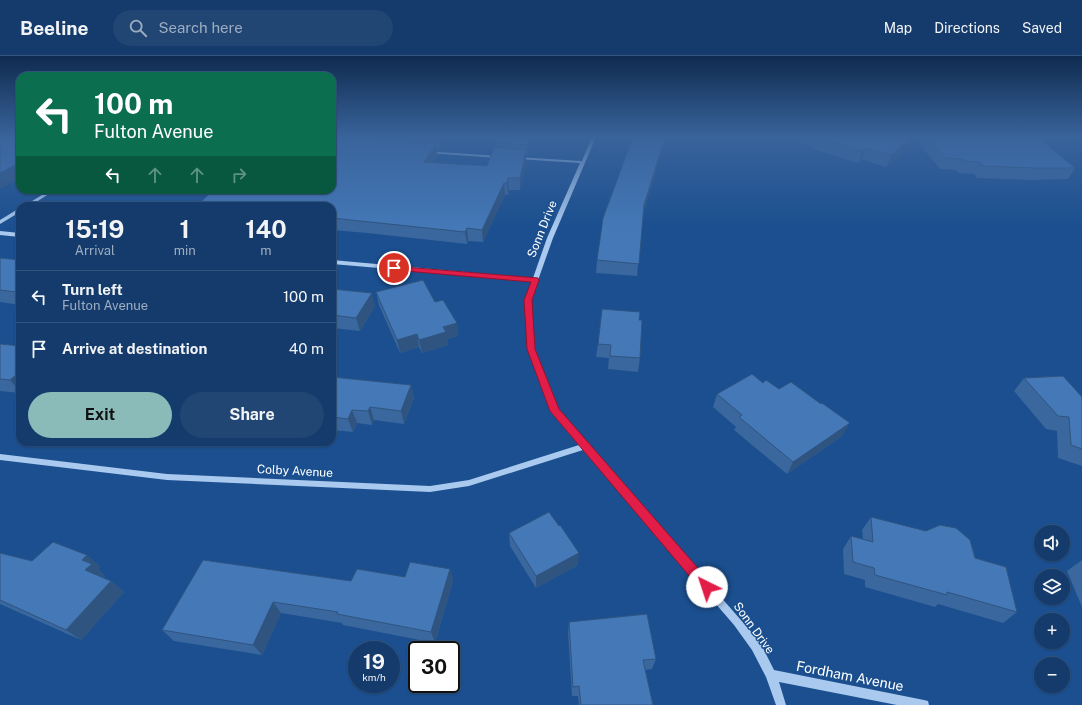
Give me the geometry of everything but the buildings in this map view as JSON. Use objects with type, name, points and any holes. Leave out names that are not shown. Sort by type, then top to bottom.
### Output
[{"type":"street","name":"Sonn Drive","points":[[581,167],[550,238],[528,300],[531,349],[554,411],[737,622],[756,646],[771,675],[781,705]]},
{"type":"street","points":[[33,202],[46,194]]},
{"type":"street","points":[[0,222],[16,212]]},
{"type":"street","points":[[0,233],[16,235]]},
{"type":"street","points":[[336,262],[535,280]]},
{"type":"street","name":"Colby Avenue","points":[[0,457],[167,477],[430,489],[469,483],[584,447]]},
{"type":"street","name":"Fordham Avenue","points":[[771,675],[924,705]]},
{"type":"route","points":[[394,268],[535,280],[528,300],[531,349],[554,411],[707,587]]}]
